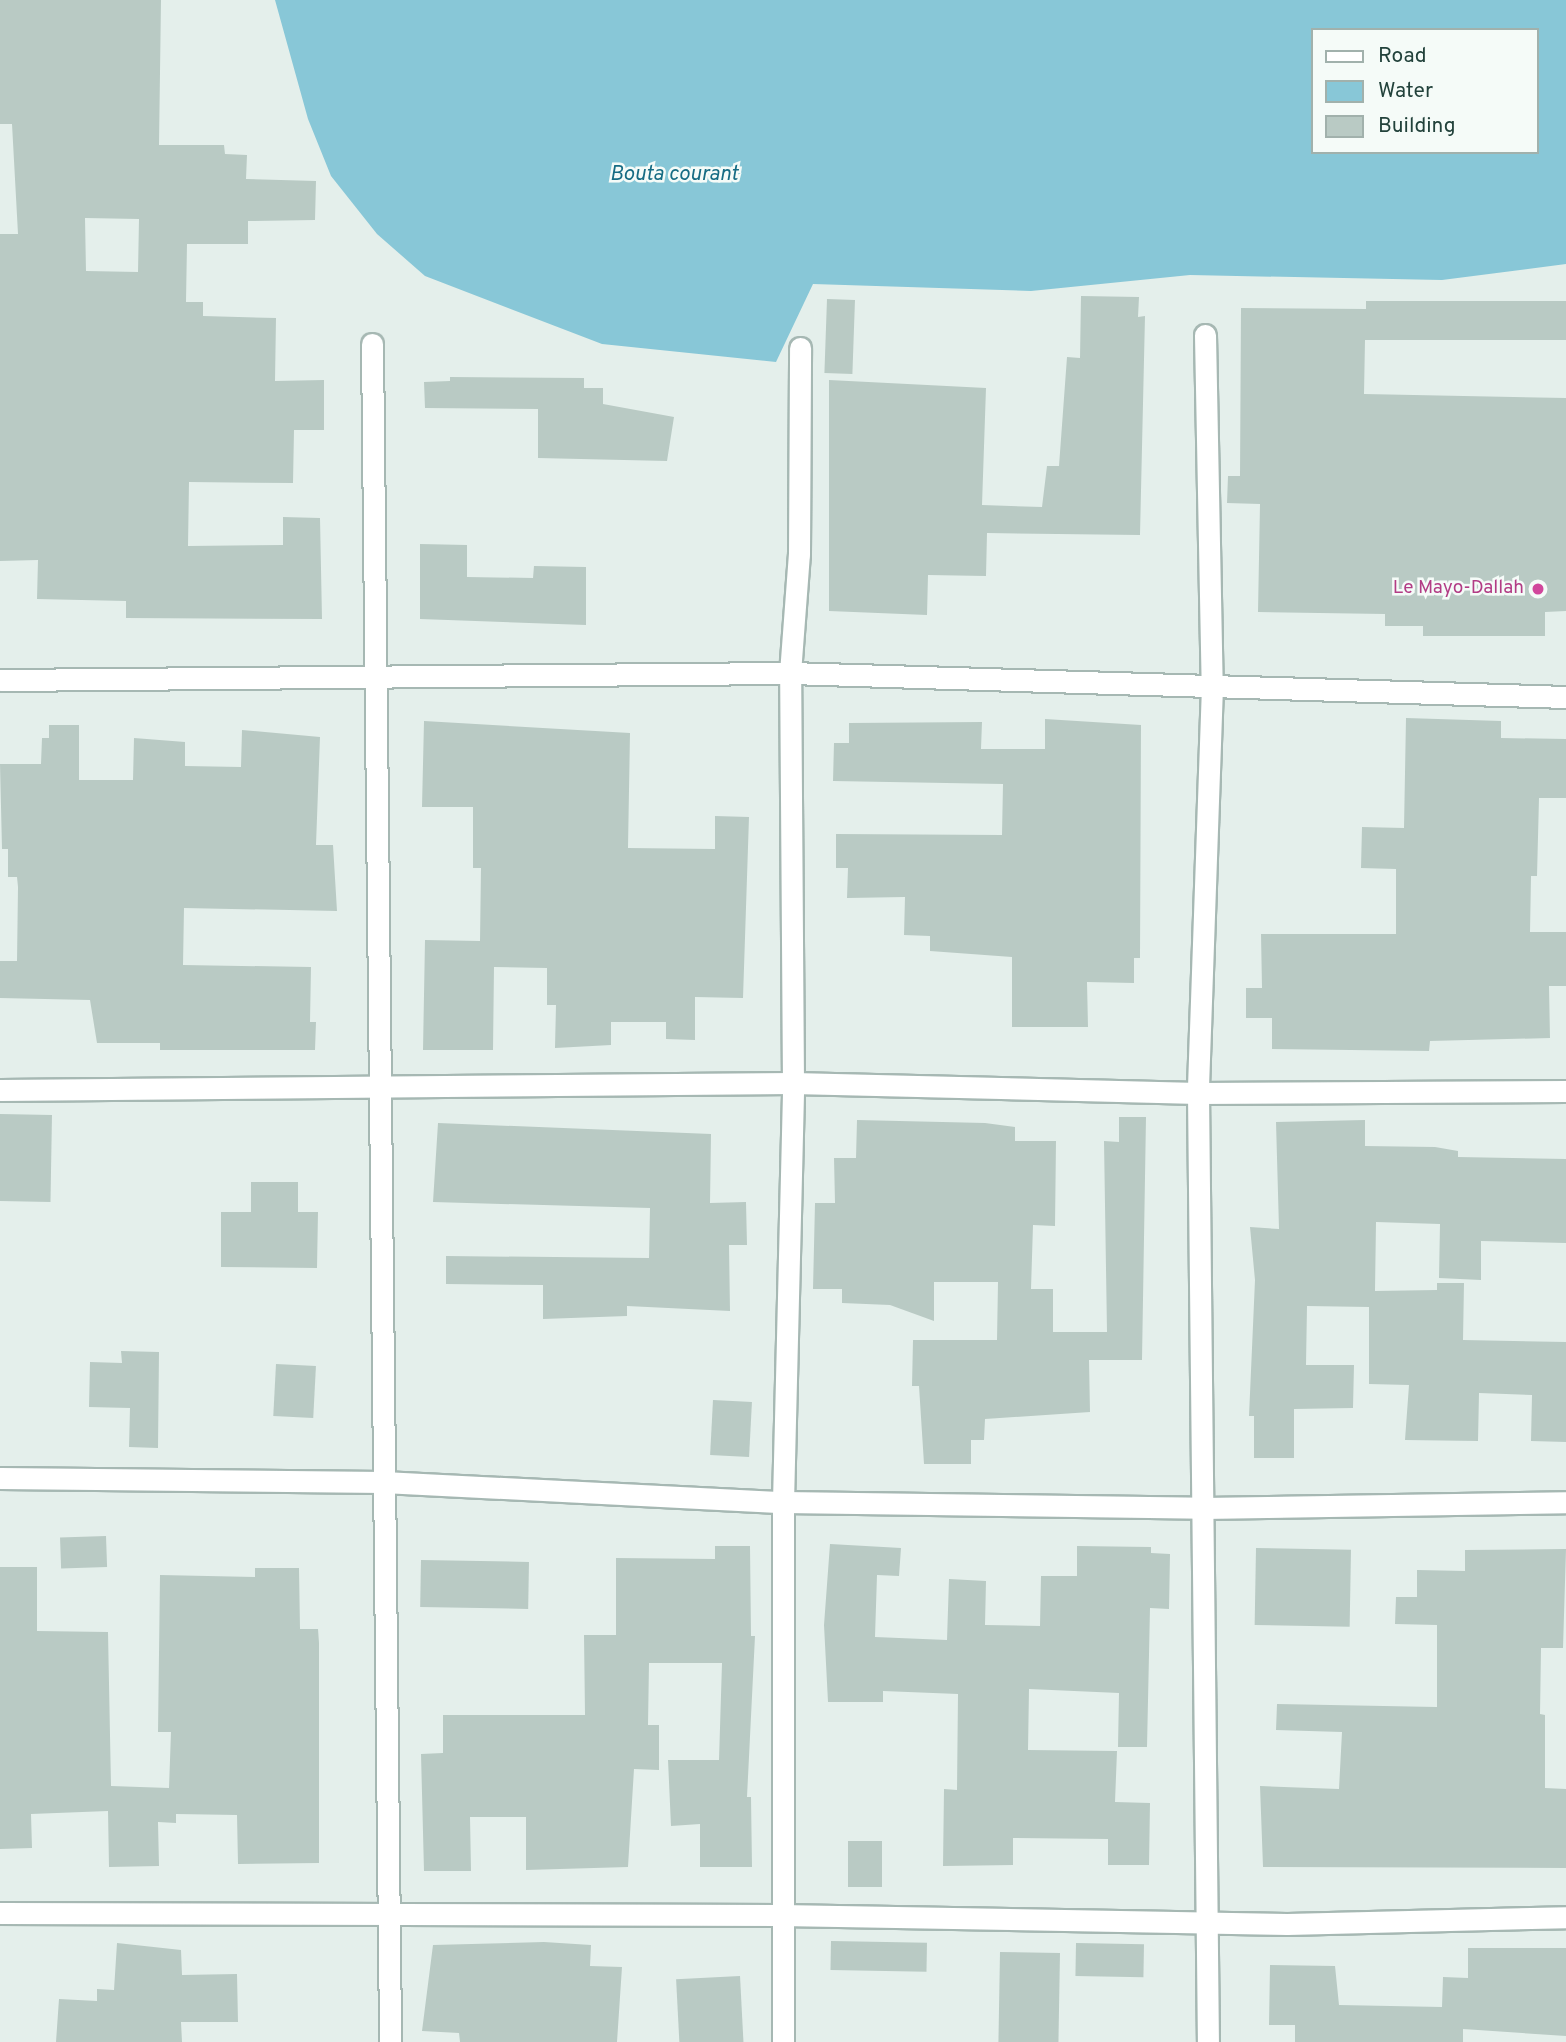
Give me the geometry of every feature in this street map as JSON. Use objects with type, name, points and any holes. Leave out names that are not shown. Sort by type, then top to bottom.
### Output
[{"type":"street","points":[[1205,335],[1212,686],[1198,1093],[1208,2042]]},
{"type":"street","points":[[372,344],[376,1085],[391,1916],[390,2042]]},
{"type":"street","points":[[783,2042],[780,1915],[783,1502],[793,1083],[790,673],[799,554],[800,348]]},
{"type":"street","points":[[0,680],[374,679],[790,673],[1566,696]]},
{"type":"street","points":[[0,1090],[793,1083],[1198,1093],[1566,1091]]},
{"type":"street","points":[[0,1478],[383,1482],[783,1502],[1203,1508],[1566,1502]]},
{"type":"street","points":[[0,1913],[780,1915],[1207,1922],[1566,1917]]},
{"type":"water","name":"Bouta courant","points":[[275,0],[1566,0],[1566,264],[1442,280],[1190,275],[1031,291],[813,284],[776,362],[602,344],[425,276],[377,234],[331,176],[308,119]]},
{"type":"building","points":[[0,0],[161,0],[159,145],[224,145],[225,154],[247,155],[246,179],[316,181],[315,220],[248,221],[248,244],[187,244],[186,302],[203,302],[203,316],[276,318],[275,381],[324,380],[324,430],[294,430],[293,483],[189,482],[188,546],[283,545],[283,517],[320,518],[322,619],[126,618],[126,601],[37,599],[38,560],[0,561],[0,234],[18,234],[12,124],[0,124]],"holes":[[[85,218],[139,219],[138,272],[86,271]]]},
{"type":"building","points":[[1081,296],[1139,297],[1138,317],[1145,316],[1140,535],[987,533],[986,576],[928,575],[927,615],[829,611],[829,380],[986,388],[982,505],[1042,507],[1047,466],[1059,466],[1067,357],[1080,358]]},
{"type":"building","points":[[827,299],[855,300],[852,374],[824,373]]},
{"type":"building","points":[[1366,301],[1566,301],[1566,340],[1365,340],[1364,394],[1566,398],[1566,611],[1545,612],[1545,636],[1423,636],[1423,626],[1385,626],[1385,614],[1258,612],[1260,504],[1227,503],[1228,476],[1240,476],[1241,308],[1366,309]]},
{"type":"building","points":[[450,377],[584,378],[584,388],[603,388],[603,404],[674,417],[667,461],[538,458],[538,409],[425,408],[424,382],[450,381]]},
{"type":"building","points":[[420,544],[467,545],[467,577],[533,578],[534,566],[586,567],[586,625],[420,619]]},
{"type":"building","points":[[1406,718],[1501,721],[1501,738],[1566,739],[1566,798],[1539,798],[1537,876],[1531,876],[1530,932],[1566,932],[1566,986],[1549,986],[1550,1038],[1430,1041],[1429,1051],[1272,1049],[1272,1018],[1246,1018],[1246,988],[1262,988],[1261,934],[1396,934],[1396,869],[1361,868],[1362,827],[1404,828]]},
{"type":"building","points":[[1045,719],[1141,725],[1140,958],[1134,958],[1134,983],[1087,982],[1088,1027],[1012,1027],[1012,957],[930,951],[930,936],[904,935],[905,897],[847,898],[848,868],[836,868],[836,834],[1002,835],[1003,784],[833,781],[834,743],[849,743],[849,723],[982,722],[981,749],[1045,749]]},
{"type":"building","points":[[424,721],[630,733],[628,848],[715,849],[715,816],[749,817],[743,998],[695,997],[695,1040],[666,1039],[666,1022],[611,1022],[611,1045],[555,1048],[556,1005],[547,1005],[547,968],[494,967],[493,1050],[423,1050],[425,940],[480,941],[481,868],[473,868],[473,807],[422,807]]},
{"type":"building","points":[[49,725],[79,725],[79,780],[133,780],[134,738],[185,742],[185,766],[241,767],[242,730],[320,737],[316,845],[333,845],[337,911],[184,908],[183,965],[311,967],[310,1022],[316,1022],[315,1050],[160,1050],[160,1043],[97,1043],[90,1000],[0,998],[0,961],[17,961],[18,887],[17,877],[8,877],[8,849],[2,849],[0,764],[41,764],[42,738],[49,738]]},
{"type":"building","points":[[0,1114],[52,1115],[50,1202],[0,1201]]},
{"type":"building","points":[[1119,1117],[1146,1117],[1142,1360],[1089,1360],[1090,1412],[985,1419],[984,1440],[971,1440],[971,1464],[924,1464],[919,1386],[912,1386],[913,1340],[997,1340],[998,1282],[934,1282],[934,1321],[890,1305],[842,1303],[842,1289],[813,1289],[815,1203],[835,1203],[834,1158],[856,1158],[857,1120],[985,1123],[1015,1127],[1015,1141],[1056,1141],[1055,1226],[1033,1225],[1031,1289],[1053,1289],[1053,1332],[1107,1332],[1104,1141],[1119,1142]]},
{"type":"building","points":[[1365,1120],[1365,1146],[1435,1147],[1458,1151],[1458,1157],[1566,1159],[1566,1243],[1481,1241],[1481,1280],[1439,1278],[1440,1224],[1376,1222],[1375,1291],[1437,1290],[1437,1283],[1464,1283],[1463,1340],[1566,1342],[1566,1442],[1531,1441],[1532,1395],[1479,1393],[1478,1441],[1405,1440],[1409,1385],[1369,1384],[1369,1307],[1307,1306],[1306,1365],[1354,1365],[1353,1408],[1294,1409],[1294,1458],[1254,1458],[1254,1416],[1249,1416],[1255,1280],[1250,1227],[1279,1229],[1276,1122]]},
{"type":"building","points":[[438,1123],[711,1134],[710,1203],[746,1202],[747,1245],[729,1245],[730,1311],[627,1306],[627,1316],[543,1319],[543,1285],[446,1284],[446,1256],[649,1258],[650,1208],[433,1202]]},
{"type":"building","points":[[251,1182],[298,1182],[298,1212],[318,1212],[317,1268],[221,1267],[221,1212],[251,1212]]},
{"type":"building","points":[[121,1351],[159,1352],[158,1448],[129,1447],[130,1408],[89,1407],[90,1362],[122,1363]]},
{"type":"building","points":[[276,1364],[316,1366],[313,1418],[273,1416]]},
{"type":"building","points":[[713,1400],[752,1402],[749,1457],[710,1455]]},
{"type":"building","points":[[106,1536],[107,1567],[61,1569],[60,1538]]},
{"type":"building","points":[[830,1544],[901,1548],[899,1576],[877,1575],[875,1637],[947,1640],[949,1579],[986,1581],[985,1625],[1040,1626],[1041,1576],[1077,1576],[1077,1546],[1151,1547],[1151,1553],[1170,1554],[1169,1609],[1150,1608],[1147,1747],[1118,1747],[1119,1693],[1029,1689],[1028,1750],[1117,1751],[1115,1802],[1150,1803],[1149,1865],[1108,1865],[1108,1839],[1013,1838],[1013,1865],[943,1866],[944,1789],[957,1790],[958,1694],[883,1691],[883,1702],[828,1702],[824,1625]]},
{"type":"building","points":[[715,1546],[750,1546],[751,1636],[755,1636],[747,1797],[751,1797],[752,1867],[700,1867],[700,1824],[671,1826],[668,1760],[719,1760],[722,1663],[649,1663],[648,1725],[659,1725],[659,1770],[634,1769],[628,1867],[526,1870],[526,1817],[470,1817],[471,1871],[424,1871],[421,1754],[443,1753],[443,1715],[585,1715],[584,1635],[616,1635],[616,1558],[715,1559]]},
{"type":"building","points":[[1256,1548],[1351,1550],[1350,1627],[1255,1625]]},
{"type":"building","points":[[1566,1549],[1563,1648],[1541,1648],[1540,1714],[1545,1715],[1545,1788],[1566,1789],[1566,1868],[1263,1867],[1260,1786],[1339,1789],[1342,1732],[1276,1730],[1277,1704],[1437,1707],[1437,1625],[1395,1624],[1396,1597],[1417,1597],[1417,1570],[1465,1571],[1465,1550]]},
{"type":"building","points":[[421,1560],[529,1562],[528,1609],[420,1607]]},
{"type":"building","points":[[0,1567],[37,1567],[37,1631],[108,1632],[111,1786],[169,1788],[171,1732],[158,1732],[160,1575],[255,1577],[255,1568],[299,1568],[300,1629],[318,1629],[319,1643],[319,1863],[238,1864],[237,1815],[176,1814],[176,1823],[158,1822],[159,1866],[109,1867],[108,1811],[31,1814],[32,1848],[0,1849]]},
{"type":"building","points":[[848,1841],[882,1841],[882,1887],[848,1887]]},
{"type":"building","points":[[831,1941],[927,1943],[926,1972],[830,1970]]},
{"type":"building","points":[[544,1942],[591,1945],[590,1966],[622,1967],[617,2042],[460,2042],[459,2033],[422,2031],[433,1945]]},
{"type":"building","points":[[117,1943],[181,1950],[182,1975],[237,1974],[238,2022],[181,2022],[182,2042],[56,2042],[59,1999],[97,2001],[97,1989],[114,1990]]},
{"type":"building","points":[[1076,1943],[1144,1944],[1143,1977],[1075,1976]]},
{"type":"building","points":[[1468,1948],[1566,1948],[1566,2036],[1463,2029],[1463,2042],[1295,2042],[1295,2025],[1269,2025],[1270,1965],[1335,1966],[1339,2005],[1442,2007],[1443,1977],[1468,1978]]},
{"type":"building","points":[[1000,1952],[1060,1953],[1058,2042],[998,2042]]},
{"type":"building","points":[[740,1976],[743,2042],[679,2042],[676,1979]]},
{"type":"place","name":"Le Mayo-Dallah","points":[[1538,589]]}]
